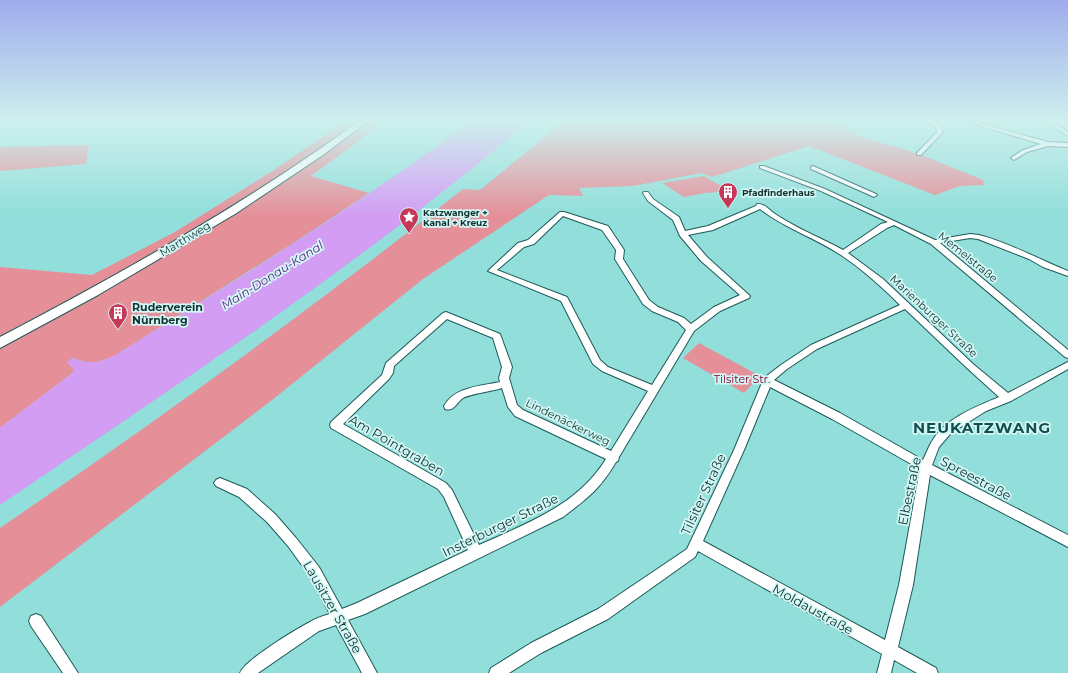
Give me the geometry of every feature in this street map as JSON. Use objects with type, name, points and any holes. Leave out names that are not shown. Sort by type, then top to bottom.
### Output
[{"type":"main road","name":"Marthweg","points":[[0,343],[111,282],[243,204],[320,153]]},
{"type":"street","points":[[1014,158],[1021,153]]},
{"type":"street","name":"Memelstraße","points":[[762,167],[821,183],[934,242],[1068,355]]},
{"type":"street","points":[[813,168],[874,195]]},
{"type":"street","points":[[821,183],[834,177]]},
{"type":"street","points":[[646,193],[650,200],[676,219],[683,234]]},
{"type":"street","name":"Marienburger Straße","points":[[683,234],[710,228],[760,206],[773,216],[843,253],[880,281],[970,366],[1007,398]]},
{"type":"street","points":[[653,389],[605,369],[596,362],[564,299],[492,271],[521,245],[531,242],[562,214],[601,226],[608,231],[620,250],[619,258],[646,302],[656,309],[681,320],[691,329]]},
{"type":"street","points":[[843,253],[884,226],[894,222]]},
{"type":"street","name":"Insterburger Straße","points":[[247,673],[263,660],[315,626],[360,609],[559,513],[585,494],[595,484],[614,458],[653,389],[691,329],[717,309],[746,296],[704,259],[683,234]]},
{"type":"street","points":[[934,242],[979,236],[1032,257],[1046,265],[1068,274]]},
{"type":"street","name":"Tilsiter Straße","points":[[496,673],[536,648],[603,614],[691,553],[739,450],[767,381],[784,367],[814,347],[905,306]]},
{"type":"street","name":"Lindenäckerweg","points":[[386,377],[390,365],[446,315],[497,336],[507,367],[504,378],[513,407],[519,412],[614,458]]},
{"type":"street","name":"Elbestraße","points":[[884,673],[906,585],[926,467],[935,445],[947,430],[982,408],[1007,398],[1068,365]]},
{"type":"street","name":"Am Pointgraben","points":[[386,377],[334,426],[442,486],[448,494],[476,553]]},
{"type":"street","name":"Spreestraße","points":[[767,381],[836,416],[926,467],[1068,542]]},
{"type":"street","points":[[449,406],[460,395],[506,384]]},
{"type":"street","name":"Lausitzer Straße","points":[[220,483],[243,493],[270,518],[292,542],[314,571],[370,673]]},
{"type":"street","name":"Moldaustraße","points":[[696,543],[931,673]]},
{"type":"street","points":[[36,621],[71,673]]},
{"type":"green space","points":[[0,153],[88,153],[86,164],[0,171]]},
{"type":"green space","points":[[298,153],[342,153],[311,176],[369,193],[295,242],[116,355],[94,362],[85,362],[73,358],[67,362],[75,371],[0,428],[0,267],[92,275],[175,232]]},
{"type":"green space","points":[[525,153],[786,153],[712,177],[702,173],[633,186],[579,188],[583,196],[549,195],[423,279],[272,400],[0,607],[0,528],[234,363],[350,277],[463,189],[480,190]]},
{"type":"green space","points":[[828,153],[917,153],[983,180],[984,185],[960,186],[935,195]]},
{"type":"green space","points":[[704,176],[730,191],[705,193],[684,197],[662,183]]},
{"type":"green space","name":"Tilsiter Str.","points":[[699,343],[760,376],[744,393],[683,358]]},
{"type":"water","name":"Main-Donau-Kanal","points":[[426,153],[490,153],[401,224],[269,321],[0,505],[0,428],[75,371],[67,362],[73,358],[85,362],[94,362],[116,355],[340,213]]},
{"type":"place","name":"Pfadfinderhaus","points":[[728,209]]},
{"type":"place","name":"Katzwanger + Kanal + Kreuz","points":[[409,234]]},
{"type":"place","name":"Ruderverein Nürnberg","points":[[118,330]]},
{"type":"district","name":"NEUKATZWANG","points":[[982,427]]}]
